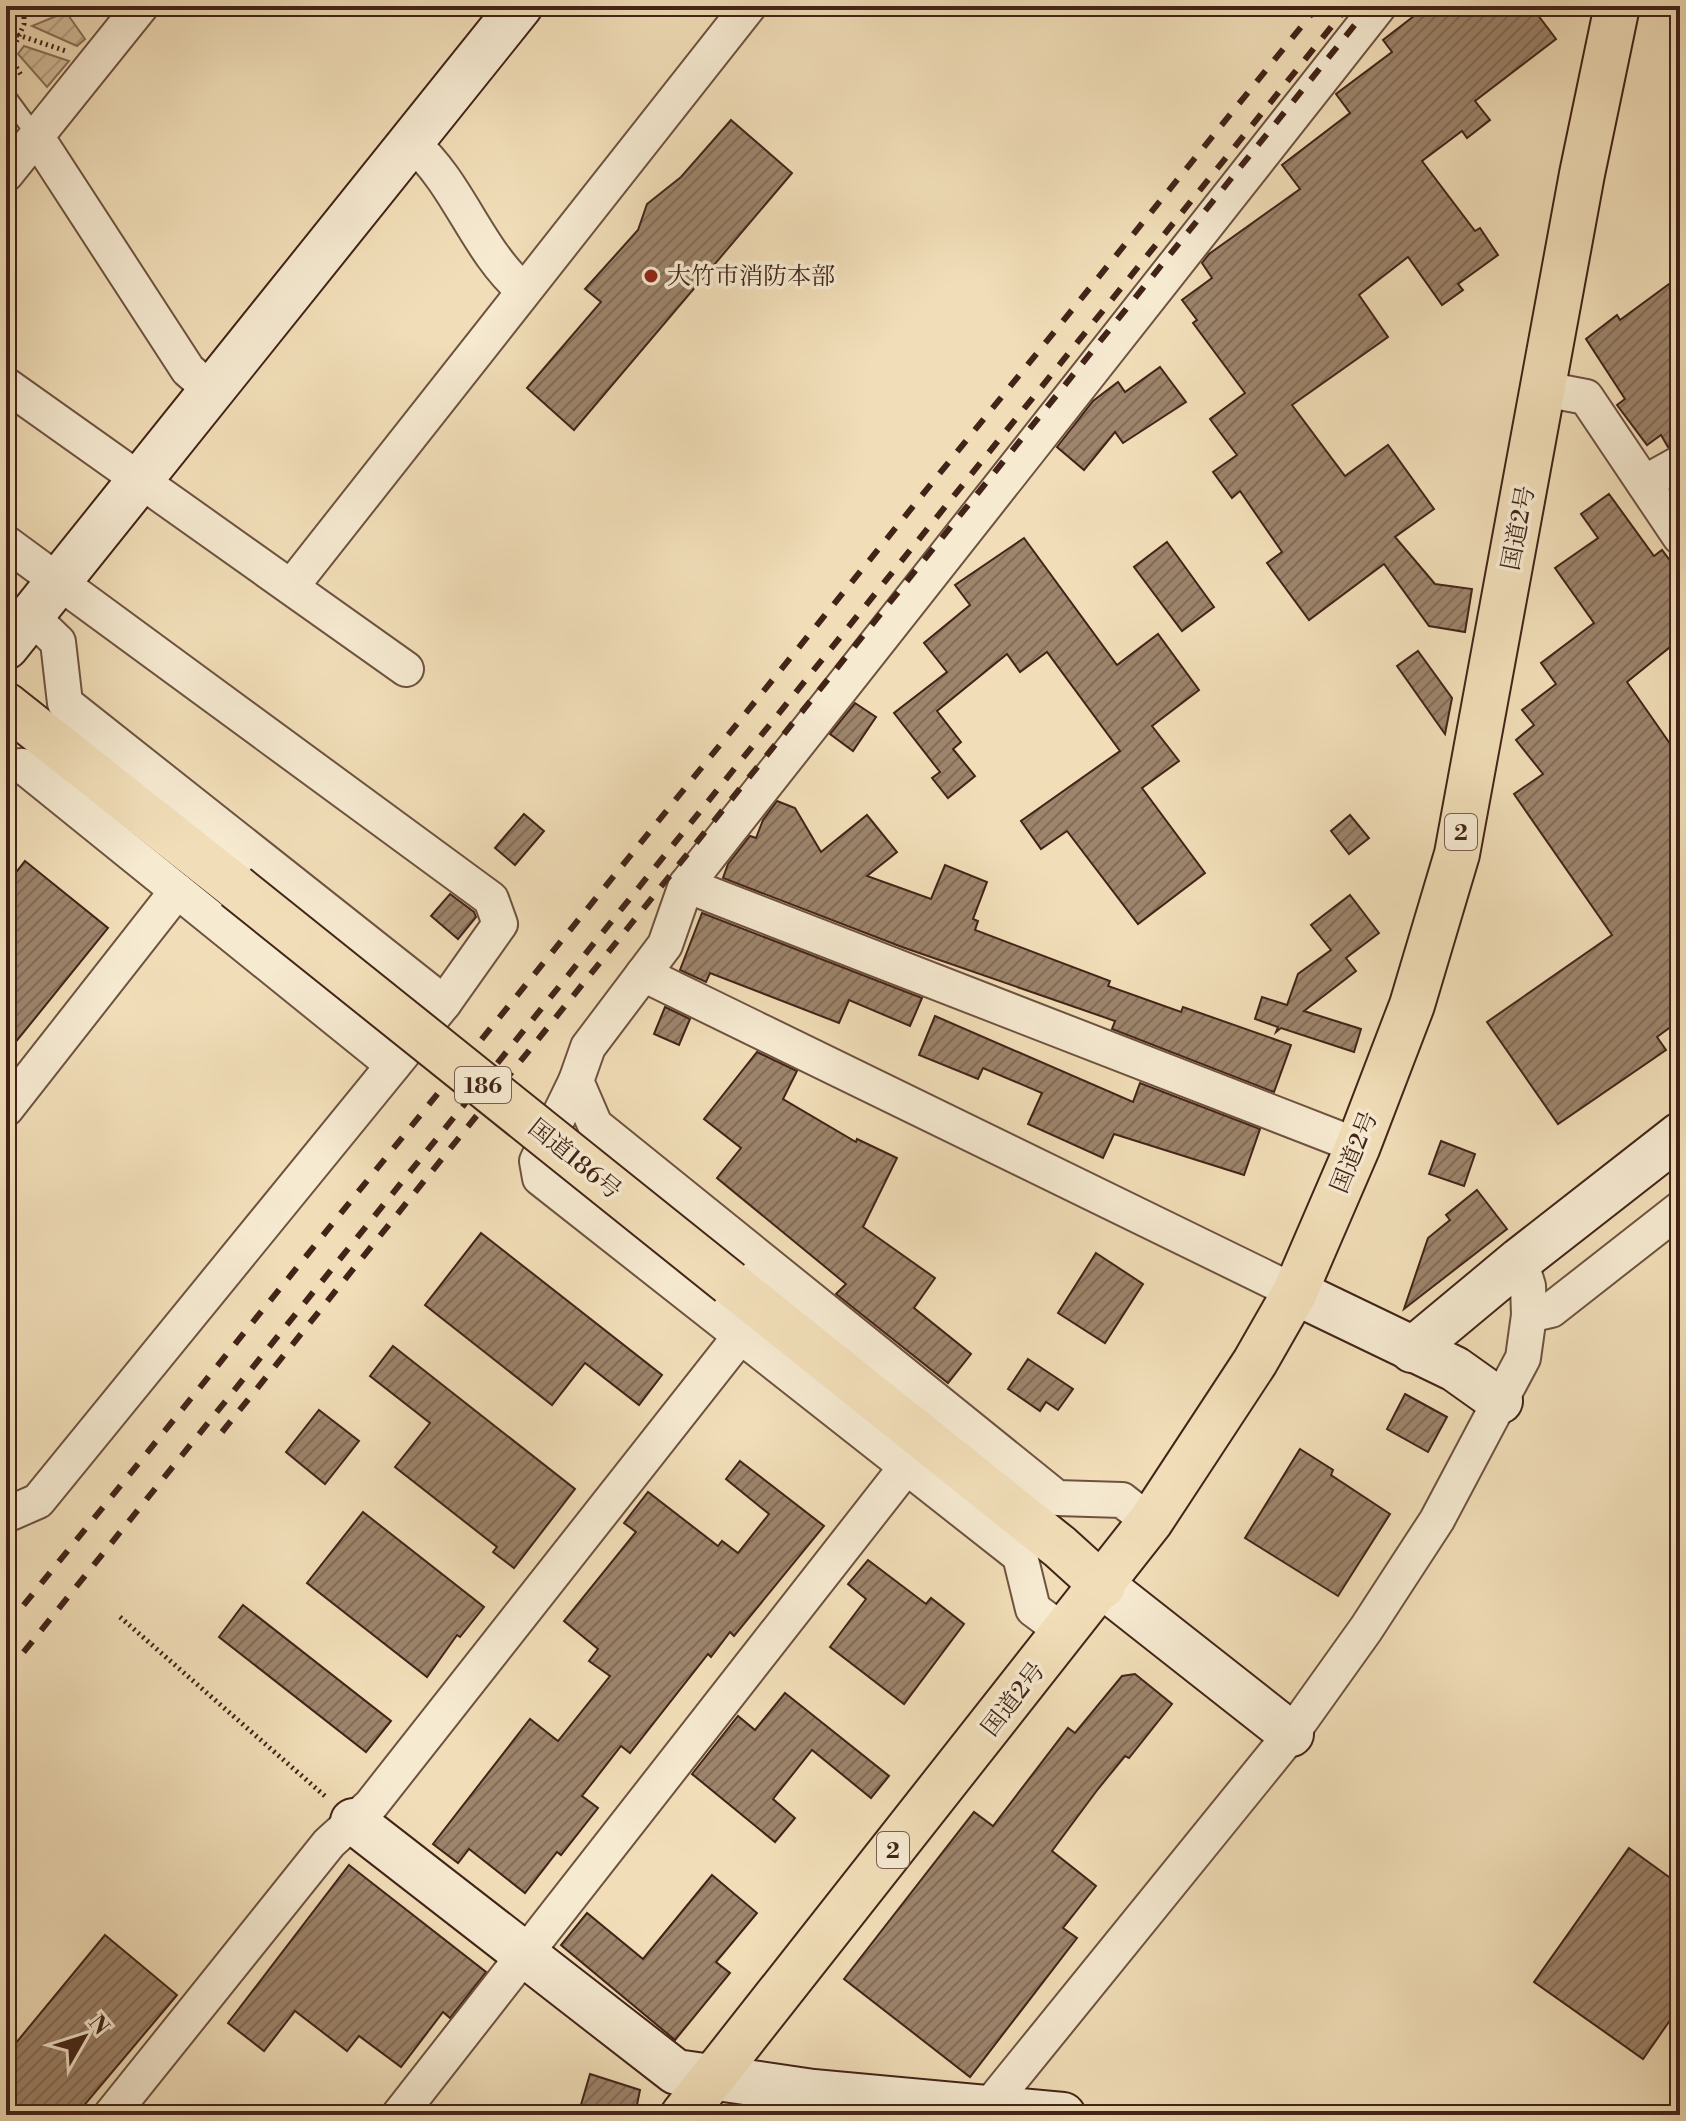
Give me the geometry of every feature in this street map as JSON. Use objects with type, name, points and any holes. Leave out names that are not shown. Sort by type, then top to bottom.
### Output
[{"type":"highway","name":"国道2号","points":[[683,2115],[1103,1586],[1150,1522],[1255,1362],[1295,1292],[1358,1146],[1412,1005],[1457,854],[1617,6]]},
{"type":"highway","name":"国道186号","points":[[6,705],[1060,1547],[1103,1586]]},
{"type":"street","points":[[6,174],[141,6]]},
{"type":"street","points":[[393,1065],[244,894],[65,703],[58,642],[18,631],[520,6]]},
{"type":"street","points":[[291,587],[749,6]]},
{"type":"street","points":[[1064,1632],[1033,1609],[1020,1556],[742,1334],[540,1178],[537,1161],[576,1081],[588,1047],[665,945],[686,885],[1379,6]]},
{"type":"street","points":[[36,136],[188,370],[210,389]]},
{"type":"street","points":[[412,143],[434,162],[505,274],[523,290]]},
{"type":"street","points":[[6,385],[406,669]]},
{"type":"street","points":[[1544,389],[1586,397],[1680,537]]},
{"type":"street","points":[[1644,483],[1680,463]]},
{"type":"street","points":[[6,543],[491,899],[500,924],[444,1003],[38,1501],[6,1515]]},
{"type":"street","points":[[6,767],[23,766],[177,891],[244,894],[444,1003]]},
{"type":"street","points":[[686,885],[1358,1146]]},
{"type":"street","points":[[6,1109],[177,891]]},
{"type":"street","points":[[643,974],[1455,1369],[1500,1401]]},
{"type":"street","points":[[576,1081],[595,1125],[1057,1498],[1122,1500],[1150,1522]]},
{"type":"street","points":[[1412,1350],[1520,1260],[1680,1135]]},
{"type":"street","points":[[1529,1315],[1551,1310],[1680,1209]]},
{"type":"street","points":[[985,2112],[1291,1734],[1366,1629],[1437,1520],[1523,1358],[1529,1315],[1528,1286],[1520,1260]]},
{"type":"street","points":[[111,2115],[329,1843],[371,1805],[742,1334]]},
{"type":"street","points":[[399,2115],[907,1466]]},
{"type":"street","points":[[1103,1586],[1291,1734]]},
{"type":"street","points":[[353,1821],[676,2072],[711,2079],[985,2112],[1063,2115]]},
{"type":"lane","points":[[6,95],[36,136]]},
{"type":"path","points":[[14,47],[20,37],[24,6]]},
{"type":"path","points":[[6,31],[97,60]]},
{"type":"path","points":[[120,1617],[188,1681],[353,1821]]},
{"type":"shaded area","points":[[66,12],[85,39],[77,46],[32,26]]},
{"type":"shaded area","points":[[24,46],[69,61],[47,87],[18,54]]},
{"type":"building","points":[[1427,6],[1531,6],[1556,39],[1475,101],[1490,120],[1467,138],[1462,131],[1422,161],[1475,231],[1480,228],[1498,255],[1458,284],[1463,290],[1442,305],[1408,257],[1359,295],[1388,337],[1292,405],[1345,476],[1388,445],[1434,509],[1395,537],[1435,584],[1472,589],[1465,632],[1429,626],[1384,564],[1309,620],[1267,563],[1282,552],[1240,491],[1232,498],[1213,472],[1237,455],[1210,419],[1245,393],[1193,323],[1197,320],[1182,300],[1212,278],[1202,263],[1209,254],[1300,189],[1282,165],[1350,113],[1336,94],[1392,52],[1383,40]]},
{"type":"building","name":"大竹市消防本部","points":[[731,120],[792,173],[574,430],[527,388],[601,302],[585,289],[638,230],[647,204],[681,177]]},
{"type":"building","points":[[1680,276],[1680,443],[1668,447],[1661,435],[1647,445],[1617,405],[1625,399],[1586,339],[1617,315],[1620,320]]},
{"type":"building","points":[[1160,367],[1186,402],[1123,443],[1115,432],[1084,470],[1057,447],[1093,401],[1118,382],[1125,392]]},
{"type":"building","points":[[1609,494],[1654,556],[1662,550],[1680,574],[1680,639],[1627,682],[1680,758],[1680,1020],[1657,1037],[1666,1050],[1558,1124],[1487,1022],[1612,935],[1514,794],[1543,774],[1516,740],[1534,725],[1522,710],[1556,684],[1541,663],[1594,623],[1555,568],[1598,538],[1581,514]]},
{"type":"building","points":[[1024,538],[1117,665],[1158,634],[1199,690],[1152,726],[1179,761],[1142,788],[1205,873],[1138,924],[1067,831],[1041,849],[1021,821],[1120,751],[1047,652],[1020,672],[1007,654],[937,711],[961,742],[953,749],[975,776],[948,798],[932,778],[940,772],[894,713],[947,672],[924,643],[970,605],[955,585]]},
{"type":"building","points":[[1167,542],[1214,607],[1182,631],[1134,567]]},
{"type":"building","points":[[1418,651],[1452,698],[1445,734],[1397,666]]},
{"type":"building","points":[[855,703],[876,717],[853,751],[830,734]]},
{"type":"building","points":[[777,801],[795,808],[821,852],[867,815],[897,852],[867,876],[931,899],[945,865],[987,882],[973,919],[978,921],[975,930],[1110,981],[1108,986],[1181,1012],[1183,1007],[1291,1045],[1274,1092],[1112,1029],[1115,1021],[902,947],[723,878],[728,864],[750,836],[756,838],[763,820]]},
{"type":"building","points":[[524,814],[544,831],[515,865],[495,848]]},
{"type":"building","points":[[1350,815],[1369,838],[1349,854],[1331,831]]},
{"type":"building","points":[[25,861],[108,928],[6,1054],[6,885]]},
{"type":"building","points":[[450,894],[474,912],[476,917],[458,939],[431,916]]},
{"type":"building","points":[[1350,895],[1379,933],[1346,958],[1356,971],[1304,1011],[1361,1029],[1354,1052],[1281,1028],[1276,1032],[1278,1027],[1255,1019],[1262,997],[1287,1005],[1298,974],[1331,950],[1311,925]]},
{"type":"building","points":[[702,913],[922,998],[910,1026],[849,1000],[839,1023],[710,973],[706,982],[680,970]]},
{"type":"building","points":[[665,1007],[690,1019],[679,1045],[654,1034]]},
{"type":"building","points":[[935,1016],[1133,1102],[1140,1083],[1260,1129],[1244,1175],[1114,1134],[1103,1158],[1028,1124],[1042,1093],[983,1068],[978,1079],[919,1055]]},
{"type":"building","points":[[757,1052],[797,1071],[783,1099],[856,1142],[857,1139],[897,1158],[863,1227],[935,1278],[914,1308],[971,1354],[948,1383],[836,1294],[846,1284],[717,1178],[741,1148],[704,1119]]},
{"type":"building","points":[[1441,1141],[1475,1154],[1464,1186],[1429,1174]]},
{"type":"building","points":[[1477,1190],[1507,1229],[1404,1309],[1428,1238],[1450,1220],[1446,1215]]},
{"type":"building","points":[[481,1233],[662,1375],[639,1405],[585,1363],[552,1405],[425,1305]]},
{"type":"building","points":[[1096,1253],[1143,1284],[1105,1343],[1058,1313]]},
{"type":"building","points":[[393,1346],[575,1489],[514,1568],[493,1552],[497,1547],[395,1467],[430,1423],[370,1376]]},
{"type":"building","points":[[1028,1359],[1073,1389],[1058,1410],[1046,1402],[1040,1411],[1008,1389]]},
{"type":"building","points":[[1405,1394],[1447,1417],[1428,1452],[1387,1429]]},
{"type":"building","points":[[319,1410],[359,1441],[325,1484],[286,1452]]},
{"type":"building","points":[[1300,1449],[1333,1470],[1331,1475],[1390,1514],[1338,1596],[1245,1538]]},
{"type":"building","points":[[740,1461],[824,1526],[734,1636],[730,1632],[711,1657],[708,1654],[630,1753],[621,1746],[582,1796],[598,1808],[561,1855],[557,1852],[525,1893],[469,1849],[458,1863],[433,1844],[530,1719],[558,1741],[610,1676],[589,1661],[598,1649],[564,1621],[636,1532],[624,1523],[648,1492],[718,1546],[722,1541],[738,1553],[769,1514],[726,1479]]},
{"type":"building","points":[[363,1512],[484,1607],[460,1637],[457,1635],[427,1677],[307,1583]]},
{"type":"building","points":[[868,1560],[926,1604],[931,1598],[964,1624],[904,1704],[830,1647],[866,1599],[848,1584]]},
{"type":"building","points":[[243,1605],[391,1721],[366,1752],[219,1637]]},
{"type":"building","points":[[1135,1674],[1172,1704],[1129,1758],[1125,1756],[1098,1789],[1052,1851],[1096,1886],[1063,1928],[1077,1938],[970,2077],[844,1979],[974,1812],[993,1826],[1068,1728],[1075,1733],[1122,1676]]},
{"type":"building","points":[[785,1693],[889,1776],[871,1798],[812,1750],[773,1799],[795,1818],[775,1842],[692,1774],[738,1716],[755,1730]]},
{"type":"building","points":[[1629,1848],[1680,1885],[1680,2006],[1643,2059],[1534,1982]]},
{"type":"building","points":[[349,1865],[486,1972],[450,2018],[443,2012],[401,2067],[359,2036],[347,2051],[295,2011],[264,2051],[228,2023]]},
{"type":"building","points":[[712,1875],[757,1913],[716,1962],[730,1973],[675,2040],[561,1945],[587,1913],[643,1959]]},
{"type":"building","points":[[105,1935],[177,1995],[76,2115],[6,2115],[6,2055]]},
{"type":"building","points":[[590,2074],[640,2090],[635,2115],[578,2115]]},
{"type":"railway","points":[[6,1627],[1318,6]]},
{"type":"railway","points":[[6,1674],[1348,6]]},
{"type":"railway","points":[[222,1432],[1370,6]]},
{"type":"place","name":"大竹市消防本部","points":[[651,276]]}]
